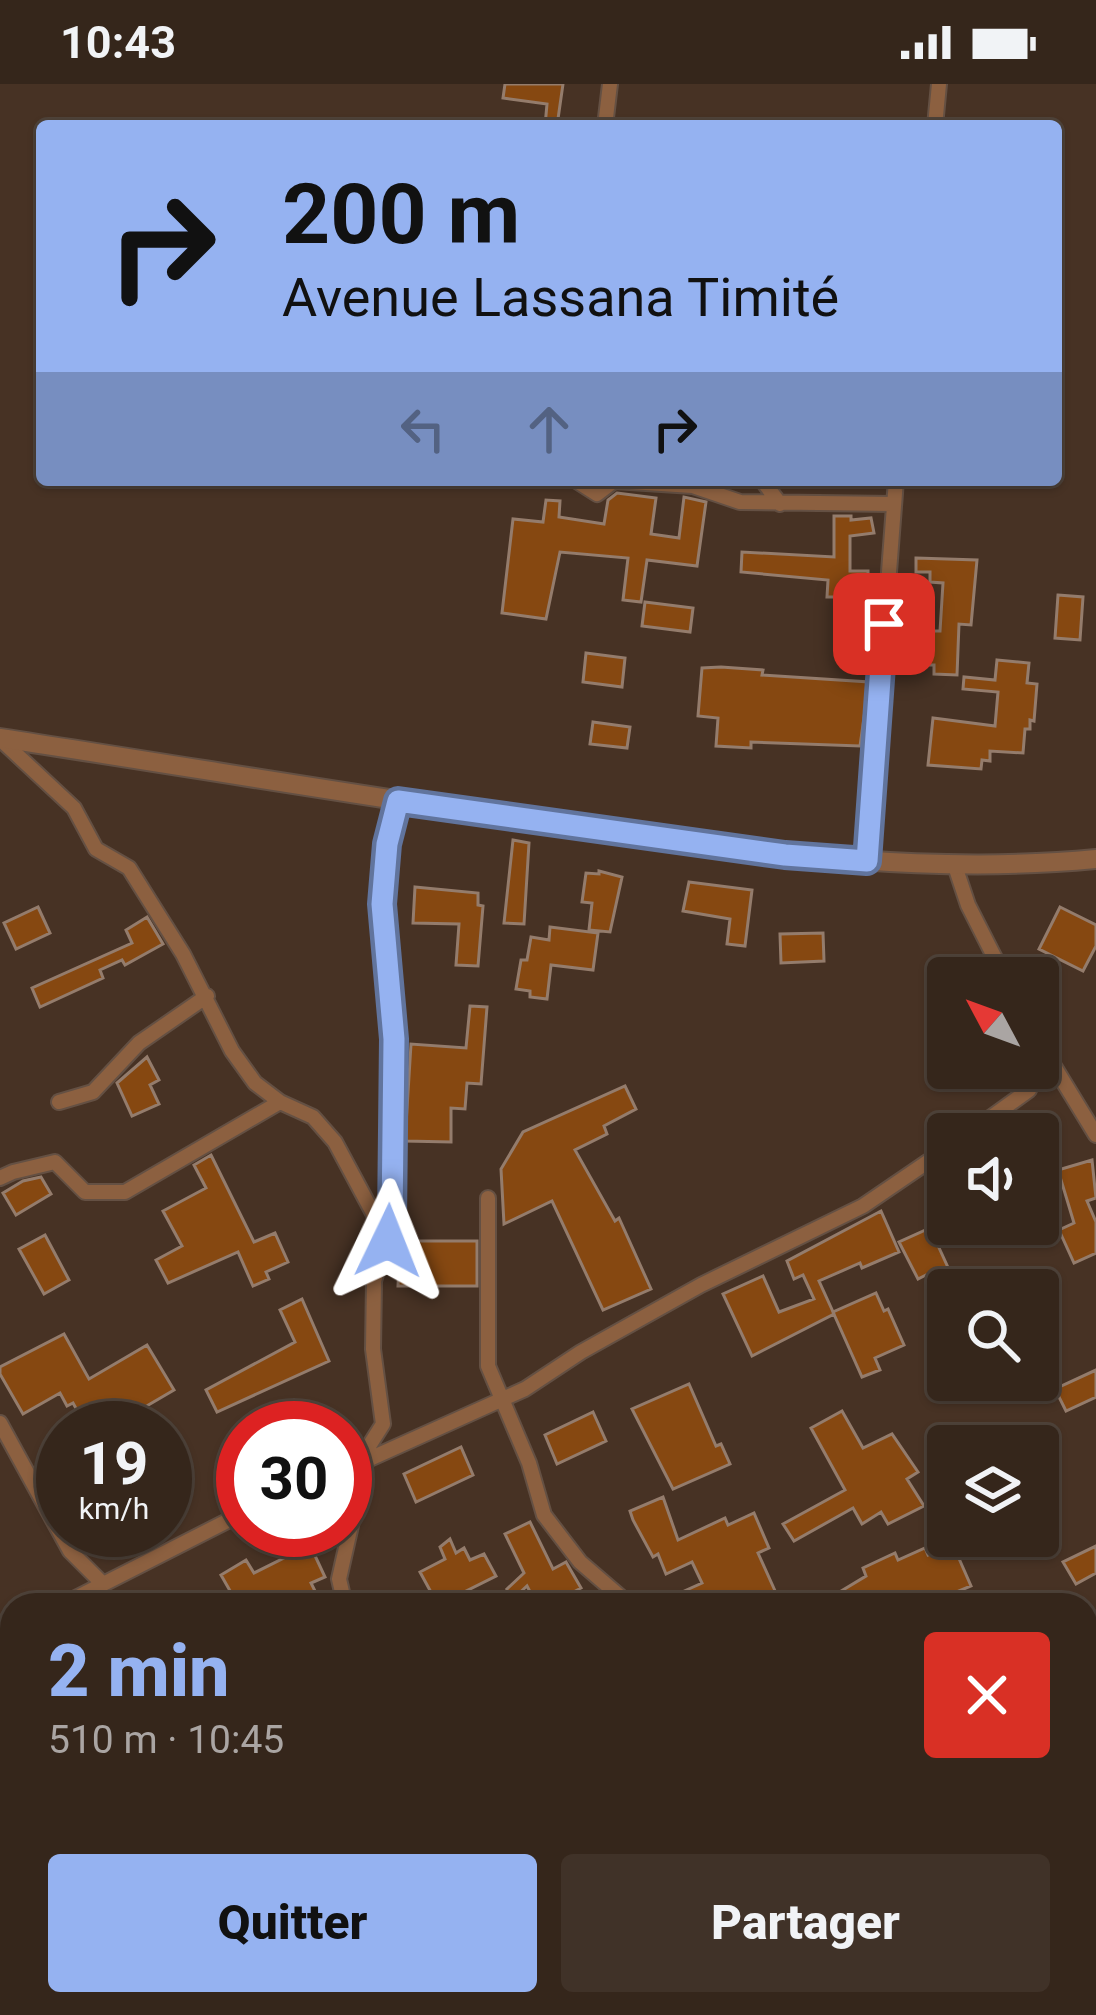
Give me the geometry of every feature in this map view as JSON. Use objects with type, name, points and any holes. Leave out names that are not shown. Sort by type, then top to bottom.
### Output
[{"type":"street","points":[[606,120],[610,84]]},
{"type":"street","points":[[936,120],[939,84]]},
{"type":"street","points":[[696,486],[740,502],[893,504]]},
{"type":"street","points":[[766,486],[780,504]]},
{"type":"street","points":[[867,861],[895,486]]},
{"type":"street","points":[[0,739],[785,855],[955,866],[1096,859]]},
{"type":"street","points":[[0,739],[74,808],[96,849],[129,868],[207,996],[232,1051],[255,1083],[280,1102],[313,1117],[335,1142],[388,1241]]},
{"type":"street","points":[[372,1439],[383,1424],[373,1349],[374,1281],[392,1221],[394,1039],[382,904],[387,844],[398,801]]},
{"type":"street","points":[[955,866],[994,957]]},
{"type":"street","points":[[59,1102],[93,1092],[139,1043],[207,996]]},
{"type":"street","points":[[1059,1074],[1096,1135]]},
{"type":"street","points":[[997,1113],[1029,1089]]},
{"type":"street","points":[[0,1178],[55,1162],[85,1192],[125,1192],[280,1102]]},
{"type":"street","points":[[372,1458],[504,1400],[701,1285],[863,1206],[927,1162]]},
{"type":"street","points":[[488,1198],[486,1356],[544,1515],[580,1562],[616,1593]]},
{"type":"street","points":[[0,1423],[70,1551],[103,1585]]},
{"type":"street","points":[[87,1593],[216,1527]]},
{"type":"street","points":[[342,1593],[339,1579],[344,1557]]},
{"type":"building","points":[[505,84],[563,84],[558,120],[546,120],[547,104],[503,98]]},
{"type":"building","points":[[617,493],[656,498],[651,534],[679,538],[684,497],[706,502],[697,566],[647,560],[641,602],[623,600],[628,558],[560,552],[546,619],[502,613],[513,519],[543,522],[546,500],[560,501],[559,517],[604,524],[608,500]]},
{"type":"building","points":[[834,516],[871,518],[874,533],[850,536],[850,571],[868,571],[868,610],[844,610],[844,597],[827,597],[828,580],[741,572],[742,552],[834,557]]},
{"type":"building","points":[[916,558],[977,560],[971,625],[959,624],[957,675],[934,674],[934,665],[921,665],[928,631],[940,631],[943,583],[930,582],[930,572],[916,572]]},
{"type":"building","points":[[1058,595],[1083,597],[1080,640],[1055,638]]},
{"type":"building","points":[[645,602],[693,608],[690,632],[642,626]]},
{"type":"building","points":[[586,653],[625,658],[622,687],[583,682]]},
{"type":"building","points":[[997,660],[1029,663],[1027,683],[1037,684],[1034,721],[1025,729],[1023,753],[990,751],[990,761],[982,760],[981,769],[928,765],[933,718],[995,726],[998,692],[963,689],[964,677],[995,680]]},
{"type":"building","points":[[702,668],[763,670],[762,675],[869,682],[860,746],[751,742],[751,748],[716,746],[718,718],[698,716]]},
{"type":"building","points":[[593,722],[630,727],[627,748],[590,744]]},
{"type":"building","points":[[513,840],[529,843],[524,924],[504,923]]},
{"type":"building","points":[[586,873],[622,877],[610,932],[589,930],[592,903],[582,902]]},
{"type":"building","points":[[689,882],[752,890],[745,946],[727,944],[730,919],[683,911]]},
{"type":"building","points":[[415,887],[478,893],[478,905],[483,906],[478,966],[456,965],[459,924],[413,923]]},
{"type":"building","points":[[38,907],[50,933],[16,949],[4,923]]},
{"type":"building","points":[[1060,907],[1096,925],[1096,946],[1083,971],[1039,949]]},
{"type":"building","points":[[147,917],[163,944],[125,965],[122,960],[100,970],[103,978],[40,1007],[32,988],[132,943],[126,930]]},
{"type":"building","points":[[550,927],[598,933],[593,970],[551,965],[547,999],[530,997],[530,991],[516,989],[521,960],[527,960],[531,937],[549,940]]},
{"type":"building","points":[[823,933],[824,961],[781,963],[780,934]]},
{"type":"building","points":[[470,1006],[487,1007],[481,1084],[467,1083],[465,1109],[451,1108],[451,1142],[405,1141],[411,1044],[466,1048]]},
{"type":"building","points":[[147,1057],[159,1080],[150,1085],[159,1104],[132,1116],[117,1083]]},
{"type":"building","points":[[625,1086],[636,1109],[604,1126],[607,1134],[575,1150],[615,1221],[619,1218],[651,1289],[603,1310],[552,1201],[504,1224],[501,1169],[523,1132]]},
{"type":"building","points":[[211,1155],[254,1242],[275,1233],[288,1262],[266,1272],[269,1279],[253,1286],[238,1252],[168,1283],[156,1260],[182,1246],[163,1211],[206,1188],[194,1165]]},
{"type":"building","points":[[1092,1160],[1096,1198],[1087,1201],[1096,1222],[1096,1253],[1074,1263],[1059,1230],[1074,1223],[1059,1170]]},
{"type":"building","points":[[41,1177],[51,1194],[16,1215],[3,1193]]},
{"type":"building","points":[[881,1211],[899,1252],[819,1281],[834,1314],[752,1356],[723,1294],[763,1276],[779,1312],[814,1299],[803,1275],[794,1279],[787,1261]]},
{"type":"building","points":[[927,1229],[927,1245],[938,1245],[949,1269],[927,1269],[927,1277],[918,1279],[899,1242]]},
{"type":"building","points":[[45,1235],[69,1280],[44,1294],[19,1249]]},
{"type":"building","points":[[400,1241],[477,1241],[477,1286],[398,1286]]},
{"type":"building","points":[[876,1293],[904,1345],[875,1358],[880,1370],[862,1377],[833,1312]]},
{"type":"building","points":[[302,1299],[329,1361],[241,1401],[216,1401],[216,1410],[206,1390],[295,1342],[280,1310]]},
{"type":"building","points":[[64,1334],[89,1379],[147,1345],[174,1390],[155,1401],[64,1401],[60,1393],[36,1401],[36,1407],[23,1414],[0,1367]]},
{"type":"building","points":[[1096,1370],[1096,1397],[1066,1411],[1059,1387]]},
{"type":"building","points":[[689,1384],[716,1446],[721,1444],[730,1464],[673,1489],[632,1409]]},
{"type":"building","points":[[842,1411],[863,1448],[892,1434],[918,1472],[907,1479],[924,1506],[888,1524],[881,1512],[862,1524],[853,1508],[794,1541],[783,1524],[845,1490],[811,1428]]},
{"type":"building","points":[[593,1412],[606,1441],[557,1464],[545,1435]]},
{"type":"building","points":[[461,1447],[473,1475],[416,1502],[404,1474]]},
{"type":"building","points":[[663,1497],[678,1540],[725,1518],[728,1525],[754,1513],[769,1548],[758,1553],[776,1593],[680,1593],[702,1583],[692,1562],[666,1574],[630,1511]]},
{"type":"building","points":[[530,1522],[553,1569],[566,1562],[581,1588],[572,1593],[531,1593],[527,1586],[511,1593],[507,1589],[524,1573],[505,1534]]},
{"type":"building","points":[[450,1539],[456,1553],[464,1548],[470,1560],[484,1554],[496,1576],[462,1593],[431,1593],[420,1572],[445,1559],[440,1547]]},
{"type":"building","points":[[1096,1546],[1096,1573],[1076,1584],[1063,1562]]},
{"type":"building","points":[[925,1548],[927,1557],[958,1557],[971,1586],[954,1593],[838,1593],[866,1576],[863,1568],[895,1553],[898,1560]]},
{"type":"building","points":[[286,1557],[316,1557],[325,1577],[311,1583],[316,1593],[231,1593],[221,1575],[246,1560],[254,1573]]},
{"type":"route","points":[[388,1241],[394,1039],[382,904],[387,844],[398,801],[785,855],[867,861],[884,624]]}]
